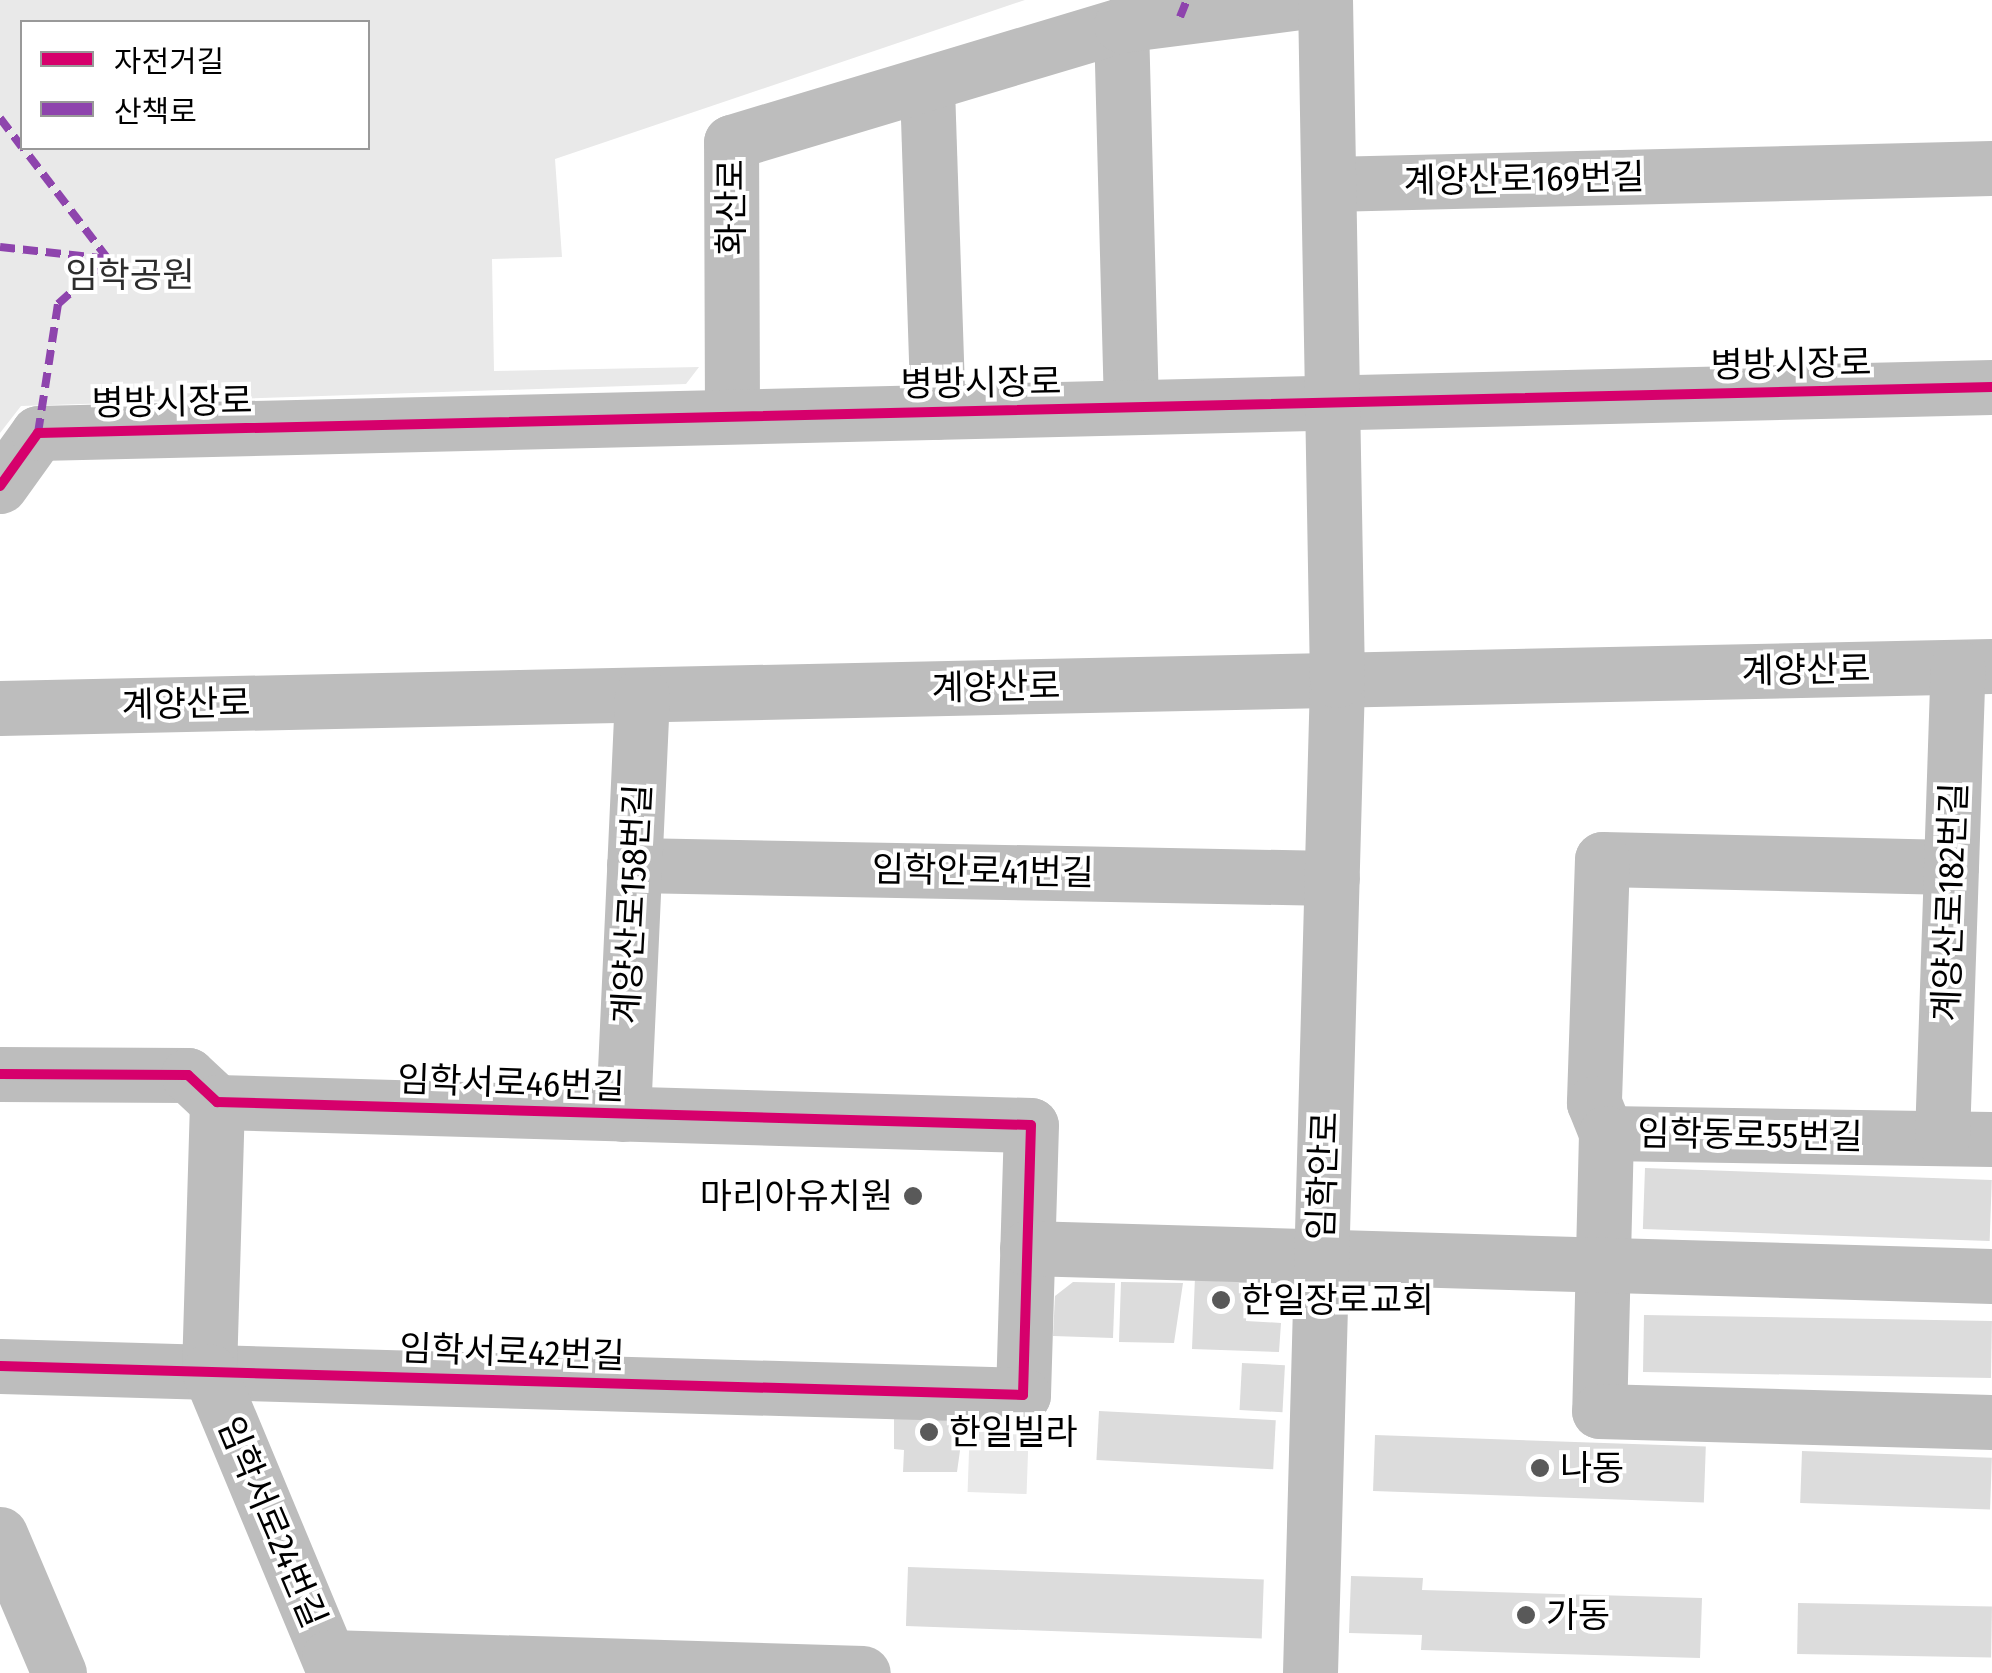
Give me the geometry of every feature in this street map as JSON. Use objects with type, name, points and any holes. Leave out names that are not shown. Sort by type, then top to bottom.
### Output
[{"type":"street","name":"화산로","points":[[732,416],[731,142],[927,88],[1122,24],[1315,0]]},
{"type":"street","points":[[1325,0],[1337,680]]},
{"type":"street","points":[[1122,24],[1131,407]]},
{"type":"street","points":[[927,88],[938,412]]},
{"type":"street","name":"계양산로169번길","points":[[1329,184],[1992,168]]},
{"type":"street","name":"병방시장로","points":[[0,486],[38,432],[1992,387]]},
{"type":"street","name":"계양산로","points":[[0,708],[1975,666]]},
{"type":"street","name":"계양산로182번길","points":[[1967,1139],[1951,867],[1975,666]]},
{"type":"street","name":"임학안로","points":[[1310,1673],[1337,680]]},
{"type":"street","name":"계양산로158번길","points":[[623,1114],[642,694]]},
{"type":"street","name":"임학동로55번길","points":[[1951,867],[1602,859],[1594,1103],[1606,1133],[1967,1139]]},
{"type":"street","name":"임학안로41번길","points":[[634,865],[1332,878]]},
{"type":"street","points":[[0,1074],[188,1076],[217,1102],[208,1371]]},
{"type":"street","name":"임학서로46번길","points":[[217,1102],[1031,1126],[1027,1248]]},
{"type":"street","points":[[1606,1133],[1600,1410],[1992,1422]]},
{"type":"street","points":[[1027,1248],[1992,1276]]},
{"type":"street","name":"임학서로42번길","points":[[0,1366],[1023,1394],[1027,1248]]},
{"type":"street","name":"임학서로24번길","points":[[208,1371],[332,1665]]},
{"type":"street","points":[[0,1534],[59,1673]]},
{"type":"street","points":[[332,1665],[864,1673]]},
{"type":"green space","name":"임학공원","points":[[0,0],[1025,0],[555,159],[562,257],[492,259],[494,371],[699,367],[686,384],[21,406],[0,433]]},
{"type":"green space","points":[[970,1423],[1029,1425],[1027,1494],[968,1492]]},
{"type":"building","points":[[1645,1168],[1992,1180],[1990,1241],[1643,1229]]},
{"type":"building","name":"한일장로교회","points":[[1195,1277],[1248,1279],[1246,1321],[1281,1323],[1279,1352],[1192,1349]]},
{"type":"building","points":[[1073,1282],[1115,1283],[1113,1338],[1053,1336],[1055,1296]]},
{"type":"building","points":[[1121,1282],[1183,1283],[1174,1343],[1119,1342]]},
{"type":"building","points":[[1644,1315],[1992,1321],[1991,1378],[1643,1372]]},
{"type":"building","points":[[1242,1363],[1285,1365],[1282,1412],[1240,1410]]},
{"type":"building","points":[[1099,1411],[1276,1420],[1273,1469],[1096,1460]]},
{"type":"building","name":"한일빌라","points":[[894,1414],[965,1415],[957,1472],[903,1472],[904,1450],[894,1449]]},
{"type":"building","name":"나동","points":[[1375,1435],[1706,1447],[1704,1503],[1373,1491]]},
{"type":"building","points":[[1802,1451],[1992,1458],[1990,1510],[1800,1503]]},
{"type":"building","points":[[908,1567],[1264,1579],[1262,1638],[906,1626]]},
{"type":"building","name":"가동","points":[[1351,1576],[1423,1578],[1422,1590],[1702,1598],[1700,1658],[1421,1650],[1422,1635],[1349,1633]]},
{"type":"building","points":[[1798,1603],[1992,1606],[1991,1657],[1797,1654]]},
{"type":"marked path","points":[[1180,17],[1187,0]]},
{"type":"marked path","points":[[0,118],[20,144]]},
{"type":"marked path","points":[[0,247],[108,259],[25,150]]},
{"type":"marked path","points":[[38,433],[58,304],[108,259]]},
{"type":"cycle path","points":[[0,486],[38,433],[1992,387]]},
{"type":"cycle path","points":[[0,1074],[188,1075],[217,1102],[1031,1125],[1023,1395],[0,1366]]},
{"type":"place","name":"마리아유치원","points":[[913,1196]]},
{"type":"place","name":"한일장로교회","points":[[1221,1300]]},
{"type":"place","name":"한일빌라","points":[[929,1432]]},
{"type":"place","name":"나동","points":[[1540,1468]]},
{"type":"place","name":"가동","points":[[1526,1615]]}]
